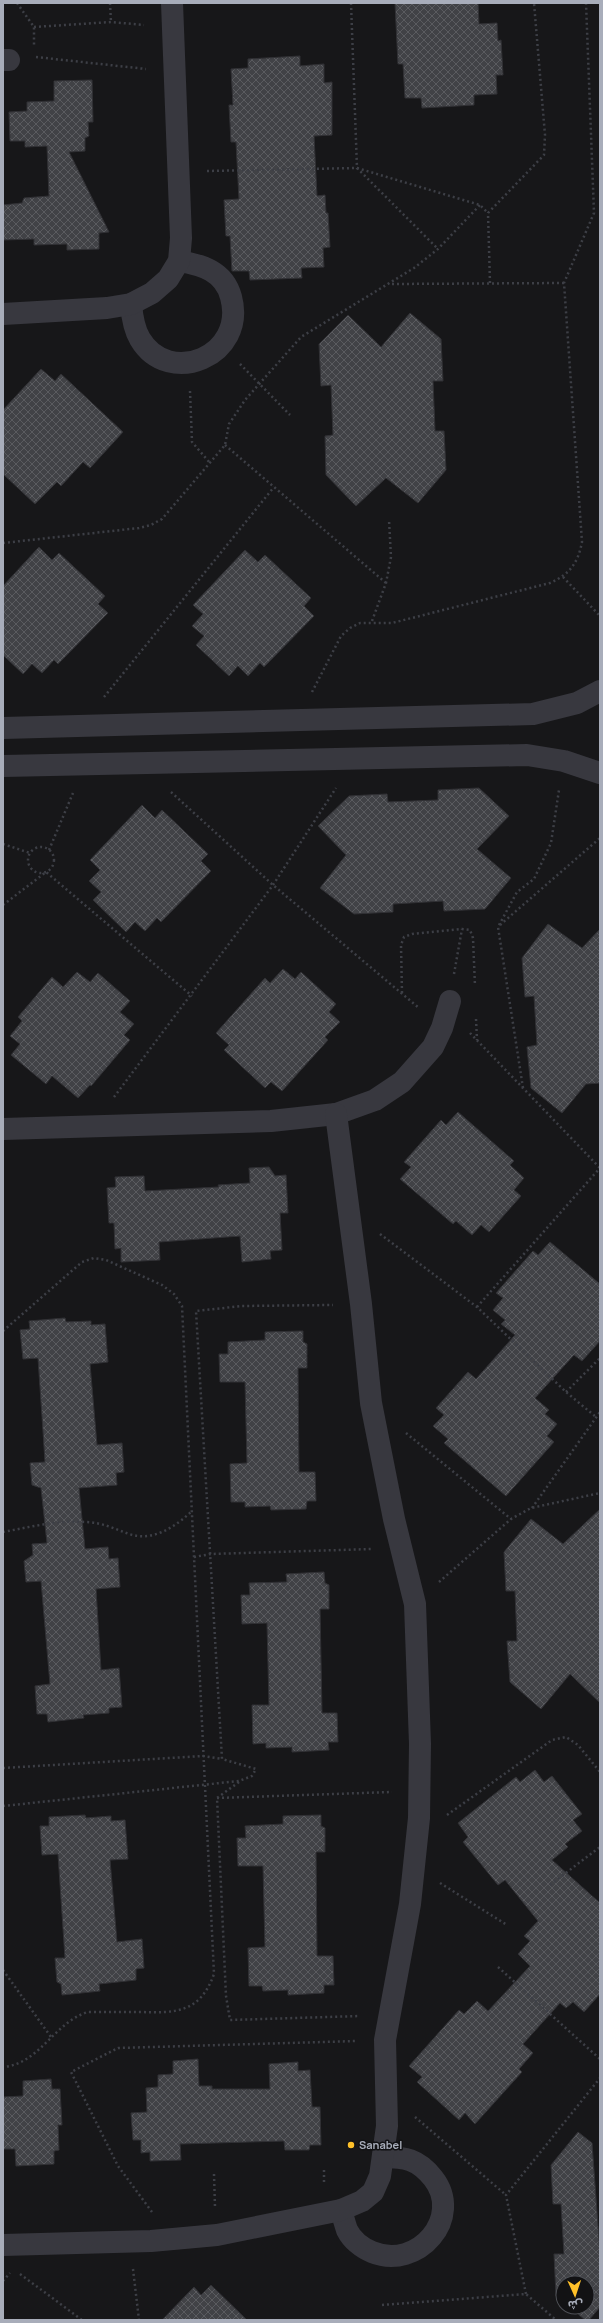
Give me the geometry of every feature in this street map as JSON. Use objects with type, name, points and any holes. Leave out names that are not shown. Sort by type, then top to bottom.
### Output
[{"type":"street","points":[[3,314],[107,308],[131,304],[152,293],[168,279],[179,261],[181,238],[172,3]]},
{"type":"street","points":[[131,304],[133,322],[140,340],[154,354],[171,362],[190,363],[208,356],[223,344],[232,327],[234,314],[234,308],[229,290],[217,274],[200,264],[179,261]]},
{"type":"street","points":[[3,728],[533,714],[570,705],[600,691]]},
{"type":"street","points":[[3,766],[527,755],[564,761],[600,773]]},
{"type":"street","points":[[3,1129],[271,1121],[336,1114],[375,1100],[402,1082],[433,1047],[446,1012]]},
{"type":"street","points":[[3,2245],[130,2242],[217,2235],[341,2210],[362,2201],[372,2192],[380,2176],[387,2126],[388,2092],[385,2040],[388,2016],[403,1948],[415,1866],[420,1790],[415,1604],[401,1548],[370,1403],[361,1304],[336,1114]]},
{"type":"street","points":[[341,2210],[348,2231],[362,2248],[383,2256],[405,2256],[425,2245],[438,2228],[443,2206],[438,2185],[424,2168],[404,2157],[382,2157]]},
{"type":"path","points":[[110,3],[111,22]]},
{"type":"path","points":[[350,3],[357,168],[438,249]]},
{"type":"path","points":[[488,213],[544,155],[544,136],[534,3]]},
{"type":"path","points":[[296,720],[341,636],[360,622],[372,621],[392,623],[550,583],[563,577],[573,568],[580,556],[582,542],[564,283],[594,213],[586,3]]},
{"type":"path","points":[[34,27],[111,22],[172,27]]},
{"type":"path","points":[[6,60],[34,57],[174,72]]},
{"type":"path","points":[[179,172],[357,168],[480,205],[488,213],[490,283]]},
{"type":"path","points":[[3,542],[151,525],[162,519],[225,445],[229,424],[258,385],[301,338],[392,284],[438,249],[480,205]]},
{"type":"path","points":[[392,284],[564,283]]},
{"type":"path","points":[[223,344],[258,385],[290,415]]},
{"type":"path","points":[[190,363],[191,436],[195,446],[210,463]]},
{"type":"path","points":[[225,445],[386,582]]},
{"type":"path","points":[[79,726],[274,487]]},
{"type":"path","points":[[372,621],[386,582],[392,557],[389,520]]},
{"type":"path","points":[[563,577],[600,616]]},
{"type":"path","points":[[91,1127],[192,996],[273,885],[354,759]]},
{"type":"path","points":[[523,1088],[498,927],[517,892],[534,879],[551,843],[564,761]]},
{"type":"path","points":[[140,764],[273,885],[402,993],[446,1012],[477,1040],[600,1168],[477,1307]]},
{"type":"path","points":[[48,850],[85,765]]},
{"type":"path","points":[[498,927],[600,838]]},
{"type":"path","points":[[3,844],[30,853],[42,847],[48,850],[54,862],[52,868],[3,906]]},
{"type":"path","points":[[30,853],[29,866],[34,871],[46,872],[192,996]]},
{"type":"path","points":[[402,993],[401,946],[404,937],[412,934],[462,929],[470,930],[473,938],[475,993]]},
{"type":"path","points":[[446,1012],[462,929]]},
{"type":"path","points":[[476,1017],[477,1040]]},
{"type":"path","points":[[349,1210],[477,1307],[566,1392],[596,1417]]},
{"type":"path","points":[[3,1331],[82,1262],[94,1258],[106,1260],[162,1285],[174,1294],[182,1306],[214,1974],[209,1987],[201,1998],[190,2006],[178,2011],[88,2012],[72,2018],[29,2059],[12,2066],[3,2067]]},
{"type":"path","points":[[222,1759],[196,1311],[242,1306],[361,1304]]},
{"type":"path","points":[[566,1392],[600,1358]]},
{"type":"path","points":[[370,1403],[510,1519]]},
{"type":"path","points":[[531,1508],[600,1412]]},
{"type":"path","points":[[415,1604],[510,1519],[531,1508],[600,1493]]},
{"type":"path","points":[[3,1532],[55,1523],[86,1522],[116,1527],[130,1534],[145,1536],[163,1532],[179,1523],[192,1510]]},
{"type":"path","points":[[194,1557],[211,1554],[401,1548]]},
{"type":"path","points":[[417,1837],[552,1740],[566,1737],[578,1745],[600,1772]]},
{"type":"path","points":[[3,1768],[203,1756],[222,1759],[256,1769],[252,1776],[239,1782],[216,1798]]},
{"type":"path","points":[[3,1806],[205,1784],[239,1782]]},
{"type":"path","points":[[216,1798],[420,1790]]},
{"type":"path","points":[[216,1798],[226,1996],[230,2020],[388,2016]]},
{"type":"path","points":[[550,1885],[600,1848]]},
{"type":"path","points":[[415,1866],[507,1925]]},
{"type":"path","points":[[498,1968],[600,2059]]},
{"type":"path","points":[[3,1970],[51,2037]]},
{"type":"path","points":[[172,2239],[118,2166],[71,2072],[118,2048],[385,2040]]},
{"type":"path","points":[[506,2195],[600,2078]]},
{"type":"path","points":[[410,2112],[506,2195],[526,2294],[556,2320]]},
{"type":"path","points":[[130,2242],[139,2320]]},
{"type":"path","points":[[13,2269],[82,2320]]},
{"type":"path","points":[[382,2305],[526,2294]]},
{"type":"building","points":[[395,3],[478,3],[479,24],[497,23],[498,41],[501,40],[503,75],[496,75],[497,94],[474,95],[474,105],[422,108],[421,98],[405,98],[403,64],[398,64]]},
{"type":"building","points":[[300,56],[300,66],[324,64],[324,83],[332,82],[332,135],[314,136],[317,196],[325,195],[326,213],[328,213],[330,247],[323,248],[324,267],[301,268],[302,278],[250,280],[249,271],[232,271],[230,236],[226,236],[224,200],[239,199],[236,142],[231,142],[229,105],[233,105],[231,69],[248,68],[248,59]]},
{"type":"building","points":[[92,80],[93,122],[88,122],[89,136],[85,138],[85,151],[69,152],[109,232],[99,233],[99,249],[67,250],[67,244],[34,245],[34,239],[3,240],[3,205],[22,203],[24,198],[49,196],[47,146],[25,147],[25,141],[10,141],[9,112],[27,111],[27,102],[54,101],[54,81]]},
{"type":"building","points":[[410,313],[441,339],[443,381],[433,381],[435,431],[444,431],[446,470],[418,503],[386,478],[356,506],[326,475],[325,436],[333,435],[331,385],[321,386],[319,344],[348,315],[381,347]]},
{"type":"building","points":[[41,369],[55,381],[61,374],[123,432],[90,468],[83,462],[61,486],[57,482],[35,504],[3,474],[3,410]]},
{"type":"building","points":[[39,547],[52,560],[59,553],[105,596],[98,604],[108,613],[58,664],[54,660],[42,673],[32,664],[23,674],[3,655],[3,586]]},
{"type":"building","points":[[245,550],[258,562],[265,555],[311,598],[304,606],[314,616],[264,667],[260,663],[248,676],[238,666],[229,676],[196,645],[204,636],[192,626],[203,614],[193,605]]},
{"type":"building","points":[[479,788],[509,816],[477,849],[511,878],[485,909],[444,911],[443,901],[393,904],[393,912],[354,914],[320,888],[346,855],[318,826],[349,796],[387,794],[388,802],[438,800],[438,790]]},
{"type":"building","points":[[142,805],[155,818],[162,810],[208,854],[201,861],[211,871],[161,922],[157,918],[145,931],[135,922],[126,932],[93,900],[101,892],[89,881],[100,870],[90,860]]},
{"type":"building","points":[[548,924],[582,948],[600,929],[600,1083],[586,1084],[562,1113],[531,1088],[527,1047],[537,1045],[534,996],[525,997],[522,958]]},
{"type":"building","points":[[283,969],[295,979],[301,972],[336,1004],[329,1012],[340,1022],[325,1037],[328,1040],[282,1091],[271,1082],[265,1088],[224,1050],[229,1045],[216,1033],[265,978],[270,983]]},
{"type":"building","points":[[77,972],[90,982],[98,973],[130,1001],[120,1012],[134,1024],[124,1035],[130,1040],[91,1086],[90,1085],[78,1098],[52,1076],[46,1084],[11,1055],[20,1044],[10,1036],[22,1021],[18,1017],[52,977],[63,987]]},
{"type":"building","points":[[458,1112],[514,1161],[510,1165],[524,1178],[514,1190],[521,1196],[489,1232],[481,1225],[472,1235],[456,1221],[453,1224],[400,1179],[411,1167],[404,1162],[441,1120],[446,1125]]},
{"type":"building","points":[[269,1167],[275,1176],[286,1175],[288,1213],[280,1213],[282,1250],[270,1251],[271,1259],[242,1262],[240,1236],[159,1242],[160,1260],[121,1262],[121,1248],[115,1249],[114,1223],[109,1223],[107,1188],[116,1187],[115,1177],[144,1176],[145,1191],[219,1187],[218,1185],[250,1183],[249,1168]]},
{"type":"building","points":[[550,1242],[600,1284],[600,1341],[582,1361],[574,1355],[535,1398],[549,1410],[545,1414],[557,1424],[547,1436],[554,1442],[506,1496],[444,1443],[448,1439],[433,1426],[444,1415],[436,1408],[468,1372],[476,1379],[515,1335],[501,1324],[505,1320],[493,1310],[503,1298],[496,1293],[533,1251],[538,1255]]},
{"type":"building","points":[[65,1318],[66,1322],[91,1321],[91,1325],[105,1324],[108,1362],[90,1364],[97,1445],[122,1443],[124,1472],[116,1473],[117,1485],[79,1488],[85,1549],[108,1547],[109,1559],[118,1558],[120,1587],[96,1589],[101,1670],[119,1668],[122,1707],[109,1708],[109,1713],[83,1715],[84,1718],[48,1722],[47,1714],[37,1714],[35,1686],[50,1684],[41,1581],[26,1582],[24,1561],[33,1555],[32,1544],[47,1543],[41,1488],[32,1485],[30,1463],[45,1462],[38,1358],[23,1359],[20,1330],[30,1329],[29,1321]]},
{"type":"building","points":[[303,1331],[303,1342],[307,1344],[307,1368],[298,1368],[299,1472],[315,1472],[316,1501],[307,1501],[306,1509],[271,1510],[270,1506],[245,1507],[245,1502],[231,1502],[230,1464],[247,1463],[245,1382],[220,1382],[219,1354],[228,1354],[228,1342],[265,1340],[265,1332]]},
{"type":"building","points":[[600,1509],[600,1703],[570,1674],[541,1709],[510,1682],[507,1641],[517,1641],[515,1591],[506,1591],[504,1552],[531,1519],[563,1544]]},
{"type":"building","points":[[324,1572],[325,1583],[329,1585],[329,1609],[320,1609],[322,1713],[337,1713],[338,1742],[328,1742],[329,1750],[292,1752],[292,1747],[266,1748],[266,1743],[253,1744],[252,1705],[269,1705],[267,1623],[242,1624],[241,1595],[250,1595],[249,1583],[287,1582],[286,1574]]},
{"type":"building","points":[[535,1770],[544,1782],[552,1776],[582,1814],[573,1820],[582,1831],[565,1844],[568,1847],[552,1860],[600,1903],[600,1994],[584,2012],[573,2002],[566,2008],[560,2003],[523,2044],[533,2053],[519,2069],[522,2072],[475,2124],[465,2113],[459,2120],[417,2082],[422,2077],[409,2066],[459,2010],[464,2014],[477,2001],[488,2011],[530,1966],[518,1954],[530,1941],[524,1936],[538,1921],[505,1880],[498,1885],[463,1842],[468,1837],[458,1823],[516,1777],[520,1782]]},
{"type":"building","points":[[85,1815],[86,1818],[111,1816],[111,1821],[125,1820],[128,1859],[110,1860],[117,1942],[142,1939],[144,1968],[136,1969],[136,1980],[99,1984],[100,1991],[62,1995],[61,1984],[57,1982],[55,1958],[65,1958],[58,1854],[42,1855],[40,1826],[49,1826],[49,1817]]},
{"type":"building","points":[[321,1815],[321,1826],[325,1828],[325,1852],[316,1852],[317,1956],[333,1956],[334,1985],[324,1985],[324,1993],[288,1995],[288,1990],[263,1991],[262,1986],[249,1986],[248,1948],[265,1947],[263,1866],[238,1866],[237,1838],[246,1838],[245,1826],[283,1824],[283,1816]]},
{"type":"building","points":[[198,2059],[199,2086],[212,2086],[212,2089],[270,2089],[269,2064],[298,2062],[298,2071],[310,2070],[312,2107],[320,2107],[321,2145],[310,2145],[309,2150],[285,2150],[284,2141],[180,2144],[181,2160],[150,2161],[150,2152],[141,2153],[141,2140],[133,2140],[131,2113],[147,2112],[146,2088],[158,2087],[158,2075],[173,2074],[173,2061]]},
{"type":"building","points":[[51,2079],[52,2089],[60,2089],[62,2125],[58,2125],[59,2150],[54,2151],[54,2164],[16,2166],[15,2149],[3,2149],[3,2097],[23,2096],[23,2081]]},
{"type":"building","points":[[578,2132],[592,2143],[600,2254],[600,2307],[595,2313],[595,2275],[555,2275],[554,2254],[564,2254],[561,2204],[553,2204],[551,2165]]},
{"type":"building","points":[[211,2285],[247,2320],[162,2320],[194,2287],[201,2295]]},
{"type":"building","points":[[579,2315],[593,2315],[589,2320],[585,2320]]},
{"type":"place","name":"Sanabel","points":[[351,2145]]}]
